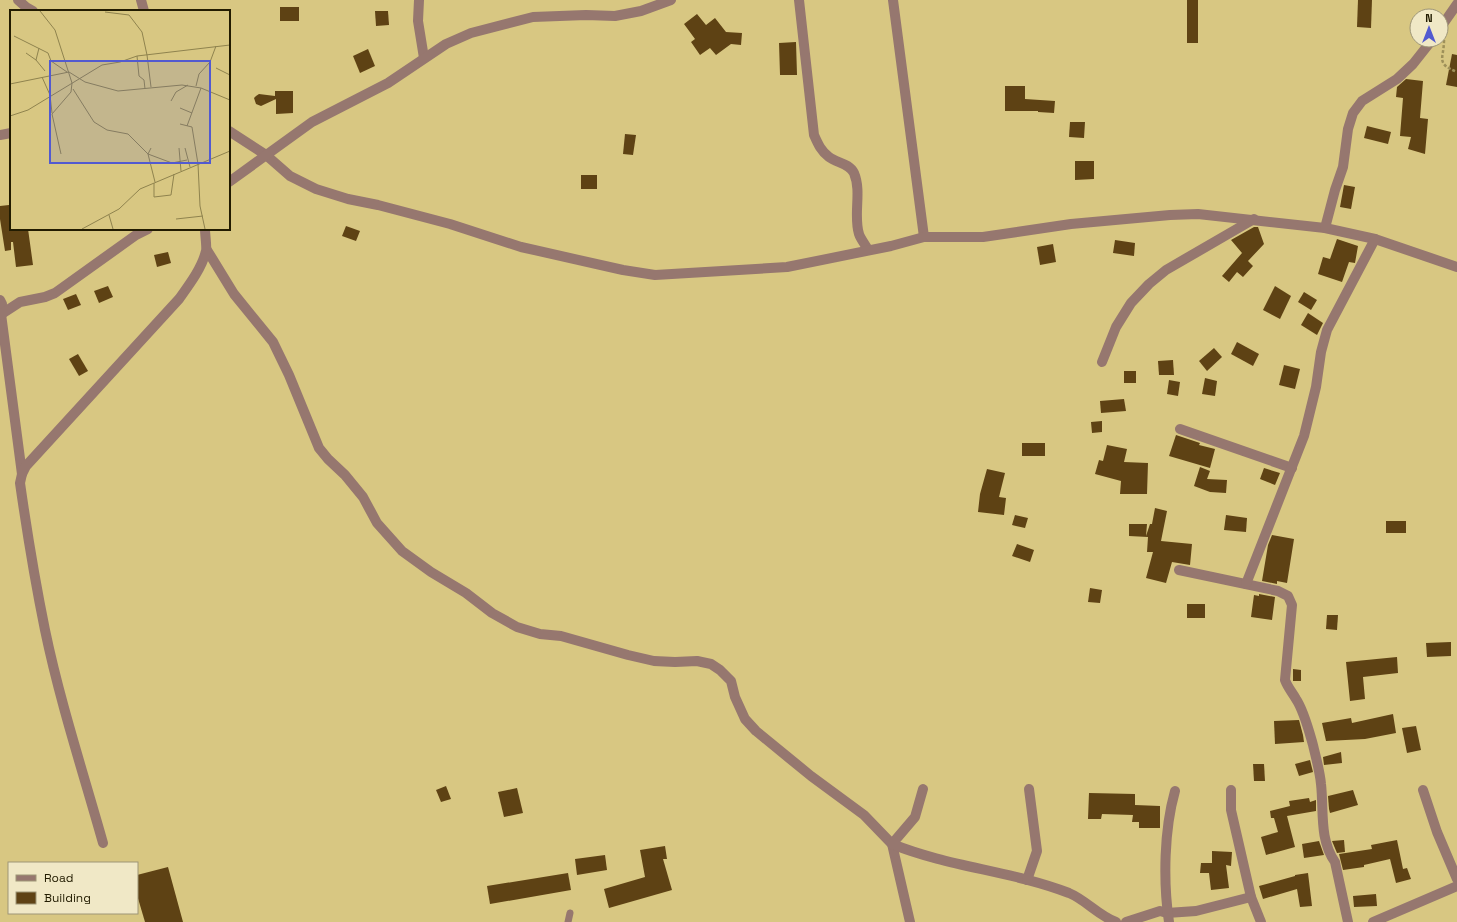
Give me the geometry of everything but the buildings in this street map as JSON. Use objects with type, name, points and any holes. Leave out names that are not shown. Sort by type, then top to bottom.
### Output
[{"type":"street","points":[[18,0],[31,10]]},
{"type":"street","points":[[141,0],[144,10]]},
{"type":"street","points":[[419,0],[418,21],[424,58]]},
{"type":"street","points":[[230,181],[312,122],[388,82],[446,44],[471,33],[533,17],[586,15],[615,16],[641,11],[671,0]]},
{"type":"street","points":[[799,0],[814,135],[819,148],[830,158],[846,164],[853,171],[857,182],[859,235],[868,250]]},
{"type":"street","points":[[893,0],[924,237]]},
{"type":"street","points":[[1449,15],[1457,4]]},
{"type":"street","points":[[1325,228],[1334,190],[1343,167],[1348,129],[1352,113],[1362,101],[1397,79],[1413,64],[1426,48]]},
{"type":"street","points":[[230,132],[266,155],[290,176],[316,189],[348,199],[378,205],[450,224],[521,247],[623,270],[655,275],[787,267],[891,246],[924,237],[983,237],[1071,224],[1170,215],[1198,214],[1325,228],[1375,240],[1457,267]]},
{"type":"street","points":[[0,135],[10,133]]},
{"type":"street","points":[[1102,362],[1116,327],[1131,303],[1149,284],[1166,270],[1254,219]]},
{"type":"street","points":[[0,315],[20,302],[45,297],[55,293],[136,235],[146,230]]},
{"type":"street","points":[[103,843],[62,700],[45,631],[30,550],[20,483],[26,466],[179,299],[195,277],[206,250],[205,230]]},
{"type":"street","points":[[1246,584],[1304,436],[1316,387],[1321,352],[1327,330],[1375,240]]},
{"type":"street","points":[[206,250],[234,294],[273,342],[289,375],[319,448],[345,475],[363,497],[377,523],[402,551],[431,572],[466,593],[492,613],[517,627],[540,634],[561,636],[654,661],[675,662],[696,660],[711,664],[720,670],[731,681],[735,697],[745,719],[756,732],[811,776],[864,815],[892,844],[914,853],[1027,880],[1071,894],[1116,922]]},
{"type":"street","points":[[0,300],[2,304],[0,315],[22,474]]},
{"type":"street","points":[[1180,429],[1292,468]]},
{"type":"street","points":[[1179,570],[1278,591],[1288,596],[1292,605],[1285,680],[1289,690],[1296,699],[1303,713],[1313,745],[1321,783],[1324,834],[1330,855],[1334,862],[1348,922]]},
{"type":"street","points":[[892,844],[915,817],[923,789]]},
{"type":"street","points":[[1027,880],[1037,851],[1029,789]]},
{"type":"street","points":[[1231,790],[1231,810],[1251,897],[1260,922]]},
{"type":"street","points":[[1423,790],[1437,832],[1457,880]]},
{"type":"street","points":[[1168,917],[1165,867],[1170,810],[1175,791]]},
{"type":"street","points":[[892,844],[910,922]]},
{"type":"street","points":[[1373,922],[1457,886]]},
{"type":"street","points":[[1126,922],[1160,911],[1168,917],[1251,897]]},
{"type":"lane","points":[[568,922],[570,913]]},
{"type":"path","points":[[1442,48],[1442,62],[1444,66],[1457,72]]}]
